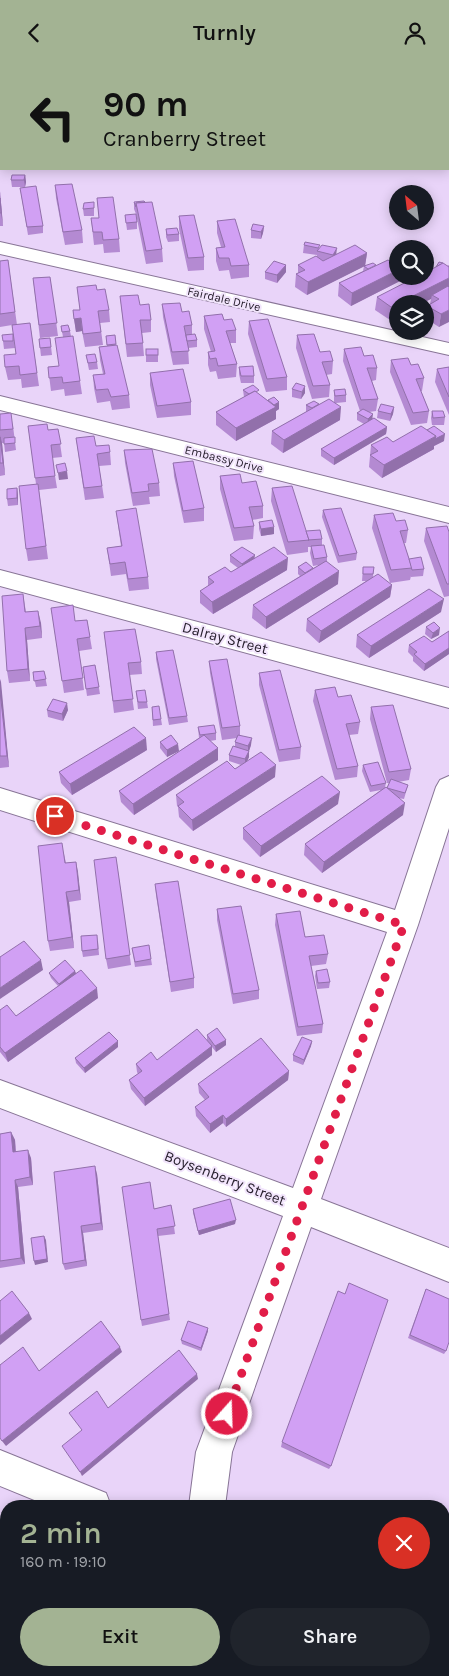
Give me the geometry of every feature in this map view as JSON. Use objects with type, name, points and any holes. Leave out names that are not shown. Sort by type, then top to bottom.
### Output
[{"type":"street","name":"Fairdale Drive","points":[[0,248],[449,349]]},
{"type":"street","name":"Embassy Drive","points":[[0,403],[449,515]]},
{"type":"street","name":"Dalray Street","points":[[0,578],[449,698]]},
{"type":"street","points":[[208,1500],[214,1452],[404,925],[449,787]]},
{"type":"street","points":[[0,799],[404,925]]},
{"type":"street","name":"Boysenberry Street","points":[[0,1094],[301,1207],[449,1265]]},
{"type":"street","points":[[0,1468],[78,1500]]},
{"type":"building","points":[[12,175],[25,175],[24,180],[11,180]]},
{"type":"building","points":[[72,184],[82,230],[63,232],[55,185]]},
{"type":"building","points":[[36,186],[43,226],[27,227],[20,188]]},
{"type":"building","points":[[113,197],[119,239],[103,240],[102,232],[93,232],[91,218],[99,218],[97,198]]},
{"type":"building","points":[[94,202],[94,208],[83,209],[84,203]]},
{"type":"building","points":[[152,202],[162,249],[146,251],[136,203]]},
{"type":"building","points":[[136,214],[137,222],[126,223],[125,215]]},
{"type":"building","points":[[194,215],[204,257],[188,258],[179,216]]},
{"type":"building","points":[[235,219],[249,265],[231,266],[229,258],[219,258],[216,248],[225,247],[217,221]]},
{"type":"building","points":[[253,224],[264,226],[261,232],[251,230]]},
{"type":"building","points":[[177,228],[179,234],[167,235],[166,229]]},
{"type":"building","points":[[305,242],[320,245],[318,248],[304,245]]},
{"type":"building","points":[[322,245],[337,248],[333,255],[317,251]]},
{"type":"building","points":[[355,245],[367,253],[308,282],[296,274],[305,270],[298,265],[316,256],[323,261]]},
{"type":"building","points":[[8,260],[15,312],[0,314],[0,261]]},
{"type":"building","points":[[274,261],[286,265],[277,275],[265,272]]},
{"type":"building","points":[[389,261],[389,274],[352,293],[339,283]]},
{"type":"building","points":[[373,263],[376,265],[368,269],[364,266]]},
{"type":"building","points":[[443,263],[449,267],[449,278],[415,295],[389,295],[389,306],[377,297],[400,285],[434,285],[434,268]]},
{"type":"building","points":[[50,277],[57,323],[39,325],[33,278]]},
{"type":"building","points":[[96,285],[97,290],[105,289],[109,310],[98,311],[101,332],[83,334],[81,318],[74,319],[73,310],[80,310],[77,287]]},
{"type":"building","points":[[448,286],[449,310],[441,314],[434,310],[434,302],[439,299],[432,295]]},
{"type":"building","points":[[138,295],[140,305],[149,304],[151,320],[140,320],[143,343],[126,344],[120,296]]},
{"type":"building","points":[[180,303],[182,312],[189,311],[192,325],[184,326],[189,351],[172,352],[162,304]]},
{"type":"building","points":[[222,314],[224,320],[232,319],[236,330],[226,331],[237,364],[218,366],[216,358],[210,359],[208,352],[215,351],[204,316]]},
{"type":"building","points":[[268,319],[287,377],[267,379],[249,321]]},
{"type":"building","points":[[30,323],[37,373],[20,375],[19,366],[5,367],[4,355],[16,354],[12,325]]},
{"type":"building","points":[[68,325],[70,331],[62,332],[61,326]]},
{"type":"building","points":[[13,334],[13,341],[3,341],[2,335]]},
{"type":"building","points":[[195,334],[197,340],[187,341],[186,335]]},
{"type":"building","points":[[314,334],[320,352],[330,351],[333,361],[322,362],[330,385],[313,386],[297,335]]},
{"type":"building","points":[[115,335],[116,344],[107,345],[106,336]]},
{"type":"building","points":[[73,336],[80,381],[63,383],[62,377],[49,378],[48,367],[59,366],[55,338]]},
{"type":"building","points":[[50,338],[51,347],[40,348],[39,339]]},
{"type":"building","points":[[117,345],[129,395],[111,397],[108,389],[96,390],[93,375],[105,374],[99,347]]},
{"type":"building","points":[[361,347],[364,356],[373,355],[377,368],[367,368],[378,399],[361,400],[344,349]]},
{"type":"building","points":[[146,349],[158,349],[158,355],[146,355]]},
{"type":"building","points":[[95,354],[97,362],[88,363],[86,355]]},
{"type":"building","points":[[408,358],[411,365],[418,364],[424,378],[416,379],[429,411],[413,413],[391,360]]},
{"type":"building","points":[[253,366],[254,376],[241,376],[239,367]]},
{"type":"building","points":[[449,367],[449,397],[437,369]]},
{"type":"building","points":[[183,369],[191,402],[157,406],[150,373]]},
{"type":"building","points":[[296,383],[305,386],[302,392],[292,389]]},
{"type":"building","points":[[253,385],[259,390],[249,394],[243,390]]},
{"type":"building","points":[[345,389],[346,395],[335,396],[334,390]]},
{"type":"building","points":[[255,391],[276,407],[236,428],[216,412]]},
{"type":"building","points":[[274,397],[279,402],[274,405],[268,400]]},
{"type":"building","points":[[329,399],[341,407],[284,440],[272,431]]},
{"type":"building","points":[[314,401],[319,404],[312,408],[306,405]]},
{"type":"building","points":[[381,404],[394,407],[391,414],[378,411]]},
{"type":"building","points":[[363,409],[373,414],[368,419],[357,413]]},
{"type":"building","points":[[432,411],[443,411],[445,417],[433,418]]},
{"type":"building","points":[[11,413],[13,429],[0,430],[0,414]]},
{"type":"building","points":[[374,418],[387,427],[334,458],[321,449]]},
{"type":"building","points":[[47,424],[48,430],[58,429],[61,444],[51,445],[55,476],[35,478],[28,426]]},
{"type":"building","points":[[421,426],[436,436],[384,465],[370,455],[378,451],[371,445],[387,437],[393,442]]},
{"type":"building","points":[[434,426],[445,434],[435,439],[436,436],[427,430]]},
{"type":"building","points":[[94,436],[96,446],[109,445],[110,452],[97,454],[102,486],[84,488],[76,438]]},
{"type":"building","points":[[0,437],[3,463],[0,463]]},
{"type":"building","points":[[15,437],[15,443],[4,444],[4,438]]},
{"type":"building","points":[[152,449],[159,483],[148,484],[149,491],[132,493],[124,450]]},
{"type":"building","points":[[193,461],[204,508],[183,511],[173,463]]},
{"type":"building","points":[[65,463],[67,471],[58,473],[56,465]]},
{"type":"building","points":[[240,474],[242,483],[256,481],[263,506],[249,507],[254,526],[234,528],[220,476]]},
{"type":"building","points":[[38,484],[46,546],[26,549],[19,486]]},
{"type":"building","points":[[292,486],[309,540],[288,542],[272,488]]},
{"type":"building","points":[[17,488],[17,498],[7,499],[7,489]]},
{"type":"building","points":[[136,508],[148,577],[128,579],[125,562],[110,564],[107,548],[122,546],[116,511]]},
{"type":"building","points":[[341,508],[357,553],[339,556],[323,510]]},
{"type":"building","points":[[393,513],[396,521],[405,520],[408,530],[400,531],[412,568],[391,570],[374,515]]},
{"type":"building","points":[[272,520],[274,527],[261,529],[259,522]]},
{"type":"building","points":[[447,526],[449,532],[449,584],[447,584],[426,528]]},
{"type":"building","points":[[320,530],[322,539],[309,540],[306,531]]},
{"type":"building","points":[[324,545],[327,557],[314,559],[311,546]]},
{"type":"building","points":[[242,547],[255,555],[242,564],[230,555]]},
{"type":"building","points":[[274,547],[288,558],[212,602],[200,591],[214,582],[208,577],[225,567],[231,572]]},
{"type":"building","points":[[421,557],[424,569],[412,570],[409,559]]},
{"type":"building","points":[[326,561],[339,571],[266,617],[253,605]]},
{"type":"building","points":[[306,562],[313,568],[305,573],[298,567]]},
{"type":"building","points":[[363,567],[374,567],[373,574],[363,574]]},
{"type":"building","points":[[378,574],[392,585],[321,631],[307,619]]},
{"type":"building","points":[[429,589],[444,599],[371,646],[357,635]]},
{"type":"building","points":[[23,594],[25,612],[38,611],[40,626],[25,628],[28,669],[7,671],[2,596]]},
{"type":"building","points":[[73,605],[75,621],[87,620],[90,637],[77,639],[83,678],[62,681],[51,608]]},
{"type":"building","points":[[434,622],[440,628],[433,633],[426,627]]},
{"type":"building","points":[[135,629],[141,662],[128,663],[133,699],[113,701],[104,632]]},
{"type":"building","points":[[449,631],[449,648],[425,664],[414,654],[417,652],[409,645],[424,636],[432,642]]},
{"type":"building","points":[[173,650],[187,716],[169,718],[156,652]]},
{"type":"building","points":[[227,659],[240,726],[222,728],[209,661]]},
{"type":"building","points":[[95,665],[99,687],[86,689],[83,667]]},
{"type":"building","points":[[280,670],[301,747],[279,750],[259,673]]},
{"type":"building","points":[[44,671],[46,679],[34,681],[33,672]]},
{"type":"building","points":[[335,687],[338,697],[351,695],[360,722],[346,724],[358,766],[337,769],[315,690]]},
{"type":"building","points":[[145,690],[147,702],[138,702],[136,691]]},
{"type":"building","points":[[0,691],[7,756],[0,756]]},
{"type":"building","points":[[53,699],[67,703],[62,714],[47,710]]},
{"type":"building","points":[[393,705],[411,769],[389,772],[371,707]]},
{"type":"building","points":[[159,706],[161,719],[153,720],[152,707]]},
{"type":"building","points":[[214,725],[216,733],[200,735],[198,727]]},
{"type":"building","points":[[134,727],[146,738],[70,784],[59,772]]},
{"type":"building","points":[[171,735],[178,744],[167,750],[160,742]]},
{"type":"building","points":[[204,735],[218,748],[133,804],[119,791]]},
{"type":"building","points":[[238,735],[252,738],[248,746],[235,742]]},
{"type":"building","points":[[233,746],[249,751],[245,759],[229,755]]},
{"type":"building","points":[[261,752],[276,765],[192,820],[178,806],[184,802],[176,795],[227,761],[235,769]]},
{"type":"building","points":[[378,762],[386,783],[371,786],[363,765]]},
{"type":"building","points":[[322,776],[340,792],[261,846],[243,828]]},
{"type":"building","points":[[391,779],[408,785],[405,793],[387,788]]},
{"type":"building","points":[[386,787],[405,803],[324,862],[305,844]]},
{"type":"building","points":[[62,843],[65,863],[76,862],[79,890],[66,892],[72,937],[48,941],[38,846]]},
{"type":"building","points":[[116,857],[130,955],[106,959],[94,860]]},
{"type":"building","points":[[178,881],[194,978],[170,982],[155,884]]},
{"type":"building","points":[[241,906],[259,990],[233,994],[217,909]]},
{"type":"building","points":[[300,911],[305,937],[324,935],[328,954],[309,956],[323,1024],[298,1027],[276,914]]},
{"type":"building","points":[[97,935],[98,949],[82,951],[81,936]]},
{"type":"building","points":[[24,941],[41,960],[0,988],[0,957]]},
{"type":"building","points":[[149,945],[151,959],[135,962],[132,948]]},
{"type":"building","points":[[65,960],[75,971],[59,984],[49,973]]},
{"type":"building","points":[[327,969],[330,982],[318,983],[316,971]]},
{"type":"building","points":[[81,970],[97,988],[5,1053],[0,1047],[0,1010],[7,1005],[16,1016]]},
{"type":"building","points":[[217,1028],[226,1040],[215,1046],[207,1035]]},
{"type":"building","points":[[197,1029],[212,1046],[144,1098],[129,1080],[142,1071],[136,1064],[151,1052],[157,1060]]},
{"type":"building","points":[[109,1032],[118,1041],[84,1068],[75,1058]]},
{"type":"building","points":[[302,1037],[312,1041],[304,1060],[293,1055]]},
{"type":"building","points":[[261,1038],[289,1071],[226,1119],[223,1115],[210,1124],[195,1107],[209,1097],[198,1084]]},
{"type":"building","points":[[11,1132],[13,1152],[28,1150],[30,1177],[15,1180],[21,1258],[0,1261],[0,1134]]},
{"type":"building","points":[[95,1166],[101,1223],[81,1226],[85,1260],[63,1264],[54,1172]]},
{"type":"building","points":[[150,1182],[154,1209],[171,1205],[175,1226],[157,1229],[169,1314],[141,1320],[122,1187]]},
{"type":"building","points":[[230,1199],[236,1220],[198,1231],[193,1209]]},
{"type":"building","points":[[44,1236],[47,1259],[34,1261],[31,1238]]},
{"type":"building","points":[[349,1283],[388,1300],[331,1466],[282,1442],[338,1291],[345,1294]]},
{"type":"building","points":[[426,1289],[449,1299],[449,1342],[446,1351],[410,1335]]},
{"type":"building","points":[[12,1291],[29,1313],[0,1336],[0,1301]]},
{"type":"building","points":[[101,1321],[120,1347],[2,1441],[0,1438],[0,1365],[23,1347],[39,1371]]},
{"type":"building","points":[[188,1321],[208,1328],[201,1348],[181,1340]]},
{"type":"building","points":[[179,1350],[197,1374],[80,1472],[62,1446],[82,1430],[69,1413],[97,1391],[108,1408]]},
{"type":"route","points":[[55,816],[404,925],[227,1414]]}]
